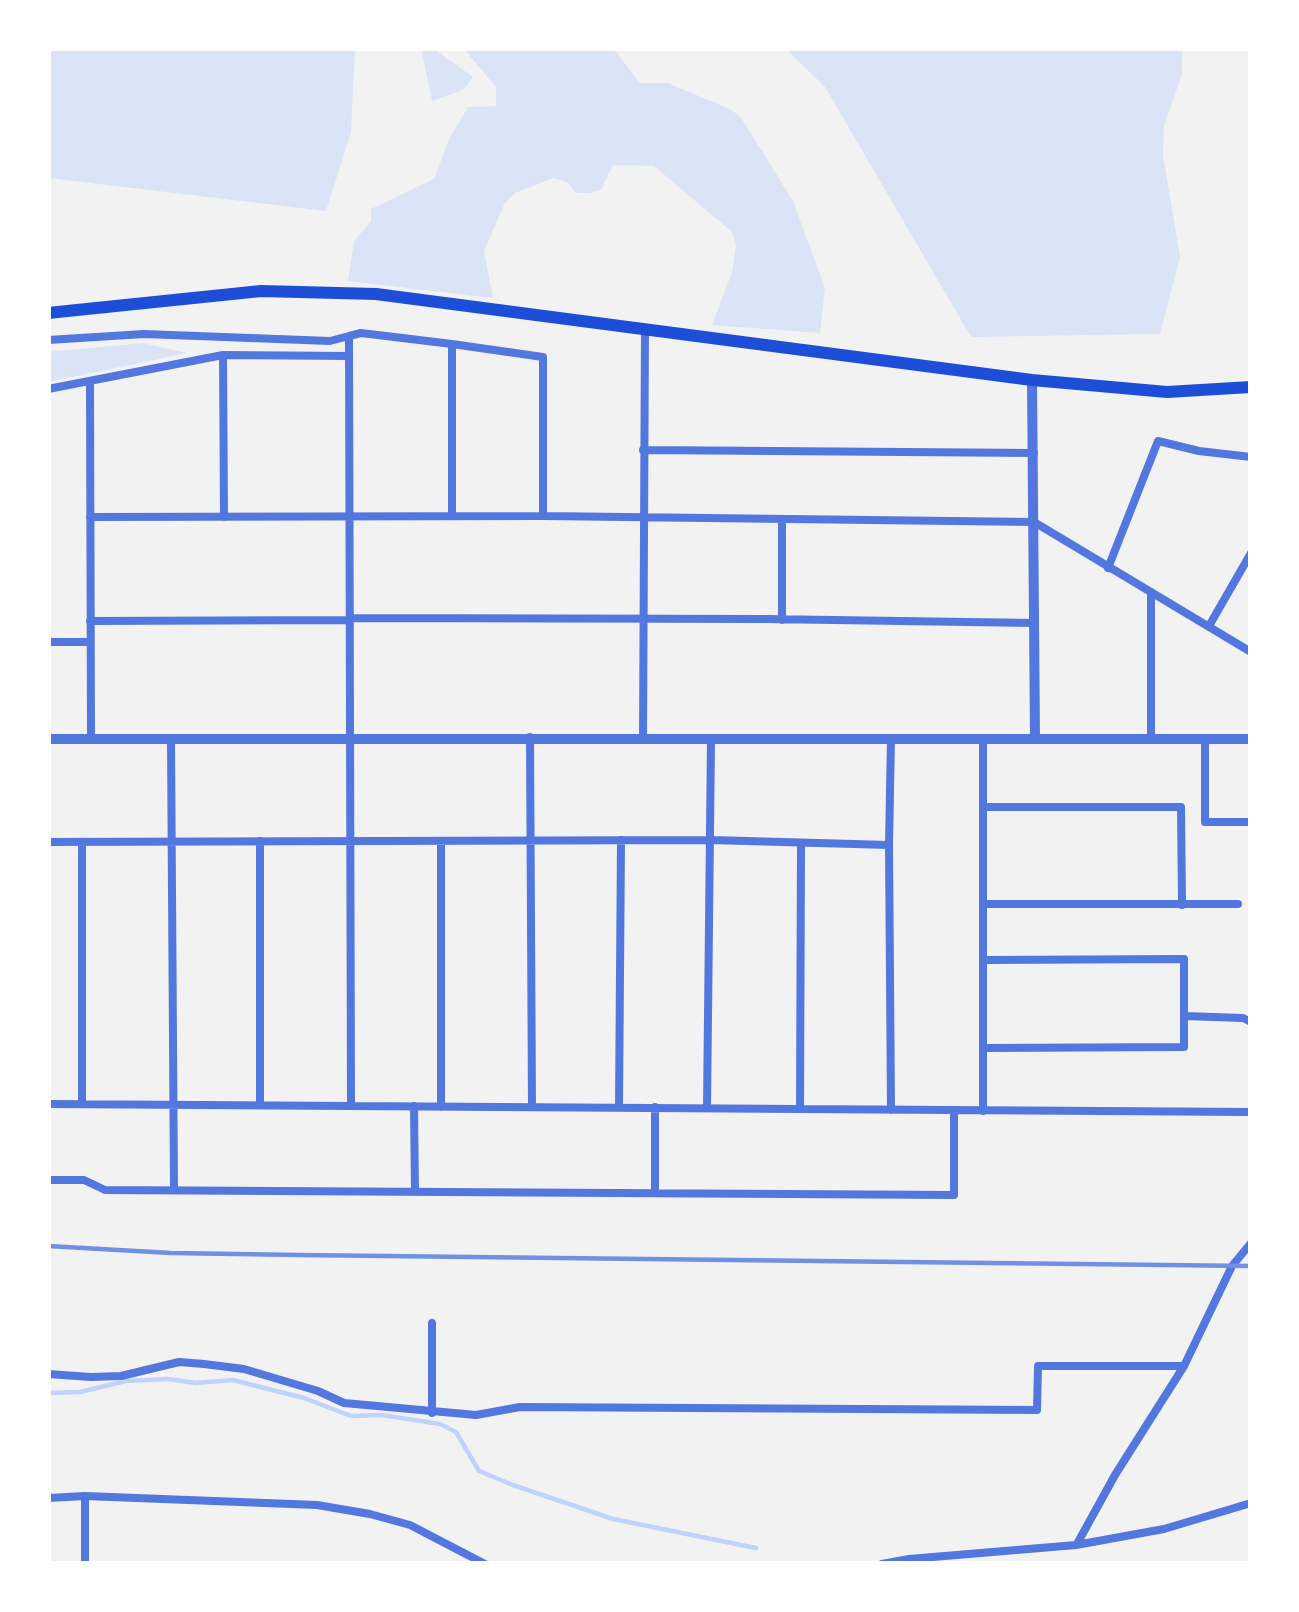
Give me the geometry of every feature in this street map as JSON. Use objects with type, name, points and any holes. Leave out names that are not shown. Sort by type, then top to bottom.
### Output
[{"type":"main road","points":[[48,313],[261,291],[376,294],[1032,380],[1166,392],[1251,387]]},
{"type":"street","points":[[643,739],[645,328]]},
{"type":"street","points":[[48,340],[144,334],[331,341],[362,333],[543,357],[543,516]]},
{"type":"street","points":[[349,336],[351,1106]]},
{"type":"street","points":[[452,344],[452,516]]},
{"type":"street","points":[[48,388],[224,356],[350,356]]},
{"type":"street","points":[[224,356],[224,517]]},
{"type":"street","points":[[1032,380],[1035,740]]},
{"type":"street","points":[[90,381],[91,739]]},
{"type":"street","points":[[1108,568],[1158,442],[1251,457]]},
{"type":"street","points":[[643,450],[1034,453]]},
{"type":"street","points":[[90,517],[1034,522],[1251,652]]},
{"type":"street","points":[[782,519],[782,620]]},
{"type":"street","points":[[1209,626],[1251,554]]},
{"type":"street","points":[[1151,592],[1151,740]]},
{"type":"street","points":[[90,621],[1035,622]]},
{"type":"street","points":[[48,642],[90,642]]},
{"type":"street","points":[[530,737],[532,1107]]},
{"type":"street","points":[[171,738],[174,1190]]},
{"type":"street","points":[[891,738],[891,1110]]},
{"type":"street","points":[[48,739],[1251,739]]},
{"type":"street","points":[[707,1108],[711,739]]},
{"type":"street","points":[[983,739],[983,1111]]},
{"type":"street","points":[[1205,739],[1205,822],[1251,822]]},
{"type":"street","points":[[983,807],[1181,807],[1183,905]]},
{"type":"street","points":[[619,1107],[621,840]]},
{"type":"street","points":[[48,842],[711,840],[889,845]]},
{"type":"street","points":[[82,841],[82,1104]]},
{"type":"street","points":[[260,841],[260,1105]]},
{"type":"street","points":[[441,841],[441,1107]]},
{"type":"street","points":[[800,1109],[801,844]]},
{"type":"street","points":[[983,904],[1238,904]]},
{"type":"street","points":[[983,1048],[1184,1046],[1184,959],[984,960]]},
{"type":"street","points":[[1184,1016],[1251,1022]]},
{"type":"street","points":[[48,1104],[1251,1112]]},
{"type":"street","points":[[414,1106],[415,1192]]},
{"type":"street","points":[[655,1107],[655,1193]]},
{"type":"street","points":[[48,1180],[84,1180],[105,1190],[954,1195],[954,1110]]},
{"type":"street","points":[[1076,1545],[1184,1366],[1232,1266],[1251,1243]]},
{"type":"street","points":[[432,1413],[433,1323]]},
{"type":"street","points":[[48,1374],[121,1376],[179,1362],[204,1364],[244,1370],[344,1403],[476,1415],[520,1407],[1037,1410],[1038,1366],[1184,1366]]},
{"type":"street","points":[[86,1496],[86,1564]]},
{"type":"street","points":[[48,1498],[316,1504],[410,1525],[485,1564]]},
{"type":"street","points":[[882,1564],[1076,1545],[1164,1529],[1251,1503]]},
{"type":"shaded area","points":[[48,48],[355,48],[351,132],[326,211],[48,178]]},
{"type":"shaded area","points":[[427,48],[473,77],[463,90],[432,101],[422,52]]},
{"type":"shaded area","points":[[463,48],[613,48],[640,83],[668,83],[732,110],[793,201],[825,288],[820,333],[712,325],[732,272],[736,245],[732,232],[654,166],[613,165],[601,190],[589,193],[576,193],[568,183],[554,178],[515,193],[505,203],[484,251],[493,298],[348,281],[354,241],[371,221],[371,209],[434,179],[468,107],[496,106],[496,87]]},
{"type":"shaded area","points":[[785,48],[1182,48],[1182,74],[1164,126],[1163,155],[1180,257],[1160,334],[971,337],[825,87]]},
{"type":"shaded area","points":[[143,343],[187,353],[48,382],[48,352]]},
{"type":"waterway","points":[[48,1393],[80,1392],[126,1381],[233,1380],[351,1416],[382,1415],[440,1424],[456,1432],[479,1471],[513,1485],[613,1519],[756,1548]]},
{"type":"railway","points":[[48,1246],[171,1253],[1251,1266]]}]
